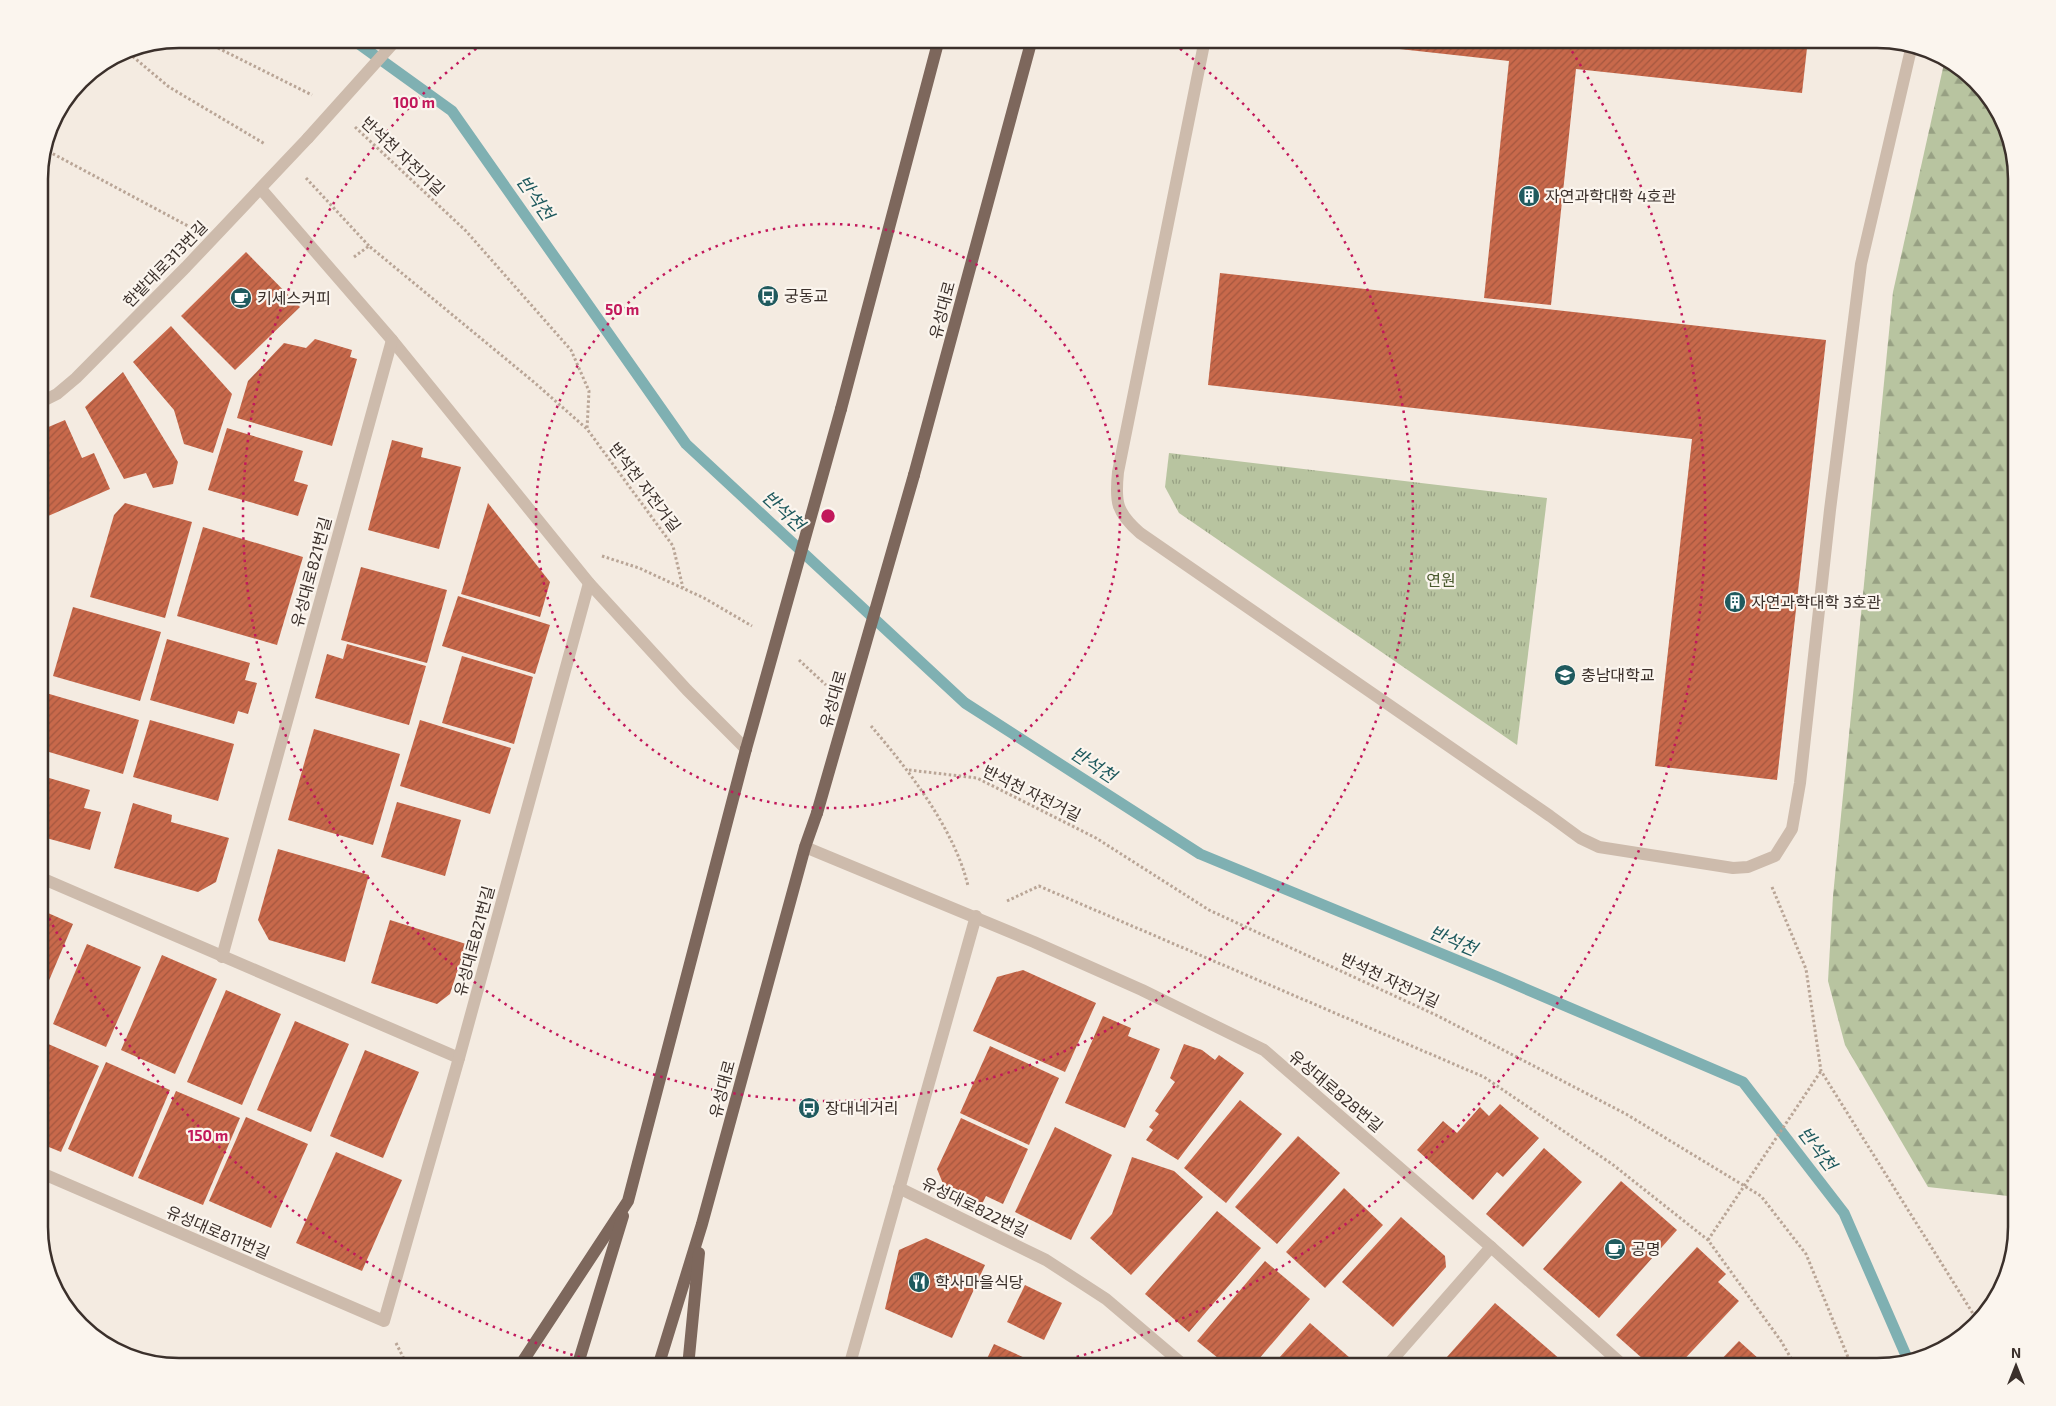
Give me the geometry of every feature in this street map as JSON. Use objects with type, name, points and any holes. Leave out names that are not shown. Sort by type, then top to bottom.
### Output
[{"type":"main road","name":"유성대로","points":[[661,1358],[702,1224],[805,848],[817,813],[914,475],[1030,47]]},
{"type":"main road","points":[[580,1358],[628,1201],[746,749],[841,409],[937,48]]},
{"type":"main road","points":[[525,1358],[628,1201]]},
{"type":"main road","points":[[689,1358],[702,1224]]},
{"type":"street","points":[[1203,47],[1118,472],[1117,505],[1126,520],[1140,533],[1580,838],[1599,848],[1733,868],[1762,863],[1775,856],[1784,846],[1792,829],[1796,810],[1861,264],[1910,52]]},
{"type":"street","name":"한밭대로313번길","points":[[48,398],[57,394],[76,378],[261,189],[389,48]]},
{"type":"street","points":[[261,189],[335,272],[392,340],[566,552],[589,583],[687,690],[746,749]]},
{"type":"street","name":"유성대로821번길","points":[[222,956],[392,340]]},
{"type":"street","name":"유성대로821번길","points":[[384,1321],[459,1058],[589,583]]},
{"type":"street","name":"유성대로828번길","points":[[805,848],[976,916],[1142,990],[1264,1050],[1491,1247],[1615,1358]]},
{"type":"street","points":[[48,881],[459,1058]]},
{"type":"street","points":[[899,1188],[976,916]]},
{"type":"street","name":"유성대로811번길","points":[[48,1176],[384,1321]]},
{"type":"street","name":"유성대로822번길","points":[[852,1358],[899,1188],[1046,1260],[1106,1299],[1175,1358]]},
{"type":"street","points":[[1394,1358],[1491,1247]]},
{"type":"path","points":[[218,48],[318,98]]},
{"type":"path","points":[[132,56],[170,87],[289,158],[369,246],[535,383],[587,430]]},
{"type":"path","name":"반석천 자전거길","points":[[354,126],[466,231],[571,350],[589,391],[587,430],[674,546],[683,588]]},
{"type":"path","points":[[50,153],[212,239]]},
{"type":"path","points":[[335,272],[369,246]]},
{"type":"path","points":[[566,552],[610,557],[683,588],[756,628]]},
{"type":"path","points":[[795,656],[829,687]]},
{"type":"path","points":[[870,726],[908,770],[962,860],[976,916],[1039,886],[1484,1077],[1612,1164],[1708,1240],[1791,1358]]},
{"type":"path","name":"반석천 자전거길","points":[[908,770],[977,778],[1096,838],[1210,910],[1438,1016],[1626,1114],[1761,1196],[1806,1254],[1848,1358]]},
{"type":"path","points":[[1762,863],[1806,969],[1821,1072],[1974,1316]]},
{"type":"path","points":[[1708,1240],[1821,1072]]},
{"type":"green space","points":[[1943,66],[1964,80],[1976,92],[1995,121],[2002,136],[2009,179],[2009,1196],[1928,1187],[1845,1045],[1828,981],[1833,896],[1893,292]]},
{"type":"green space","name":"연원","points":[[1169,453],[1547,498],[1517,745],[1179,513],[1165,487]]},
{"type":"building","name":"자연과학대학 4호관","points":[[1384,47],[1807,47],[1802,93],[1576,69],[1551,305],[1484,298],[1509,61]]},
{"type":"building","points":[[246,252],[300,307],[235,370],[181,316]]},
{"type":"building","name":"자연과학대학 3호관","points":[[1220,273],[1826,340],[1777,780],[1655,766],[1692,439],[1208,385]]},
{"type":"building","points":[[171,326],[232,394],[213,453],[184,444],[174,410],[133,362]]},
{"type":"building","points":[[315,339],[352,350],[350,357],[357,359],[332,446],[237,418],[248,381],[284,343],[306,348]]},
{"type":"building","points":[[123,372],[178,462],[173,484],[153,488],[146,473],[124,479],[85,407]]},
{"type":"building","points":[[65,420],[82,458],[94,453],[110,489],[48,516],[48,427]]},
{"type":"building","points":[[227,428],[303,451],[294,481],[308,485],[298,516],[208,490]]},
{"type":"building","points":[[392,440],[423,448],[421,457],[461,467],[439,549],[368,530]]},
{"type":"building","points":[[125,503],[192,522],[165,618],[90,597],[114,515]]},
{"type":"building","points":[[488,503],[550,582],[540,617],[461,594]]},
{"type":"building","points":[[203,527],[303,557],[277,645],[177,616]]},
{"type":"building","points":[[361,567],[447,590],[427,663],[341,640]]},
{"type":"building","points":[[458,596],[550,625],[535,674],[442,646]]},
{"type":"building","points":[[73,607],[161,632],[140,701],[53,676]]},
{"type":"building","points":[[167,639],[250,663],[245,680],[257,683],[248,714],[238,711],[234,724],[150,700]]},
{"type":"building","points":[[347,644],[426,666],[409,725],[315,698],[327,654],[343,659]]},
{"type":"building","points":[[462,656],[533,677],[514,744],[442,723]]},
{"type":"building","points":[[48,694],[139,720],[123,774],[48,752]]},
{"type":"building","points":[[150,720],[234,744],[218,801],[133,777]]},
{"type":"building","points":[[420,720],[511,748],[490,814],[400,786]]},
{"type":"building","points":[[314,729],[400,754],[373,845],[288,820]]},
{"type":"building","points":[[48,778],[90,790],[84,808],[101,812],[90,850],[48,838]]},
{"type":"building","points":[[397,802],[461,820],[445,876],[381,857]]},
{"type":"building","points":[[133,803],[172,815],[171,822],[229,838],[216,882],[198,892],[114,868]]},
{"type":"building","points":[[278,849],[369,875],[345,962],[269,940],[258,920]]},
{"type":"building","points":[[48,913],[73,924],[48,983]]},
{"type":"building","points":[[390,920],[466,944],[450,994],[437,1004],[371,983]]},
{"type":"building","points":[[87,944],[141,967],[106,1047],[53,1024]]},
{"type":"building","points":[[162,955],[217,979],[175,1074],[121,1050]]},
{"type":"building","points":[[1023,970],[1096,1003],[1065,1072],[973,1031],[997,977]]},
{"type":"building","points":[[226,990],[281,1014],[242,1105],[187,1082]]},
{"type":"building","points":[[1103,1016],[1131,1028],[1128,1036],[1160,1049],[1125,1128],[1065,1103]]},
{"type":"building","points":[[295,1021],[349,1044],[311,1132],[257,1110]]},
{"type":"building","points":[[48,1044],[99,1066],[61,1152],[48,1147]]},
{"type":"building","points":[[1184,1044],[1202,1050],[1215,1060],[1219,1055],[1244,1073],[1178,1160],[1146,1140],[1153,1130],[1149,1127],[1159,1114],[1155,1111],[1175,1082],[1170,1078]]},
{"type":"building","points":[[990,1046],[1059,1078],[1029,1145],[960,1113]]},
{"type":"building","points":[[365,1050],[419,1072],[383,1158],[330,1136]]},
{"type":"building","points":[[106,1062],[170,1090],[133,1177],[68,1149]]},
{"type":"building","points":[[176,1091],[240,1118],[203,1205],[138,1178]]},
{"type":"building","points":[[1240,1100],[1282,1134],[1226,1203],[1184,1168]]},
{"type":"building","points":[[1500,1104],[1539,1138],[1503,1177],[1497,1172],[1473,1200],[1417,1150],[1443,1121],[1457,1133],[1480,1107],[1489,1116]]},
{"type":"building","points":[[246,1117],[308,1144],[271,1228],[209,1201]]},
{"type":"building","points":[[961,1118],[1028,1149],[1003,1204],[986,1196],[982,1204],[944,1186],[937,1169]]},
{"type":"building","points":[[1055,1127],[1112,1155],[1071,1240],[1015,1212]]},
{"type":"building","points":[[1298,1136],[1340,1173],[1277,1244],[1235,1207]]},
{"type":"building","points":[[1544,1148],[1582,1182],[1523,1247],[1486,1214]]},
{"type":"building","points":[[336,1152],[402,1180],[362,1271],[296,1243]]},
{"type":"building","points":[[1132,1157],[1174,1171],[1203,1197],[1131,1275],[1090,1238],[1112,1214]]},
{"type":"building","points":[[1621,1181],[1677,1230],[1599,1318],[1543,1269]]},
{"type":"building","points":[[1344,1188],[1383,1225],[1325,1288],[1286,1252]]},
{"type":"building","points":[[1217,1211],[1261,1248],[1189,1332],[1145,1294]]},
{"type":"building","points":[[1401,1217],[1445,1256],[1446,1267],[1393,1327],[1342,1282]]},
{"type":"building","points":[[926,1238],[985,1265],[952,1338],[885,1309],[899,1250]]},
{"type":"building","points":[[1697,1247],[1726,1274],[1718,1282],[1739,1301],[1685,1358],[1642,1358],[1616,1335]]},
{"type":"building","points":[[1265,1261],[1310,1299],[1260,1358],[1218,1358],[1197,1341]]},
{"type":"building","points":[[1025,1285],[1062,1303],[1044,1340],[1007,1322]]},
{"type":"building","points":[[1495,1303],[1559,1358],[1446,1358]]},
{"type":"building","points":[[1310,1323],[1350,1358],[1279,1358]]},
{"type":"building","points":[[1739,1341],[1758,1358],[1723,1358]]},
{"type":"building","points":[[994,1344],[1025,1358],[987,1358]]},
{"type":"waterway","name":"반석천","points":[[364,48],[452,111],[686,444],[965,703],[1200,854],[1498,977],[1743,1082],[1844,1213],[1906,1355]]},
{"type":"place","name":"자연과학대학 4호관","points":[[1529,196]]},
{"type":"place","name":"궁동교","points":[[768,296]]},
{"type":"place","name":"키세스커피","points":[[241,298]]},
{"type":"place","name":"자연과학대학 3호관","points":[[1735,602]]},
{"type":"place","name":"충남대학교","points":[[1565,675]]},
{"type":"place","name":"장대네거리","points":[[809,1108]]},
{"type":"place","name":"공명","points":[[1615,1249]]},
{"type":"place","name":"학사마을식당","points":[[919,1282]]}]
